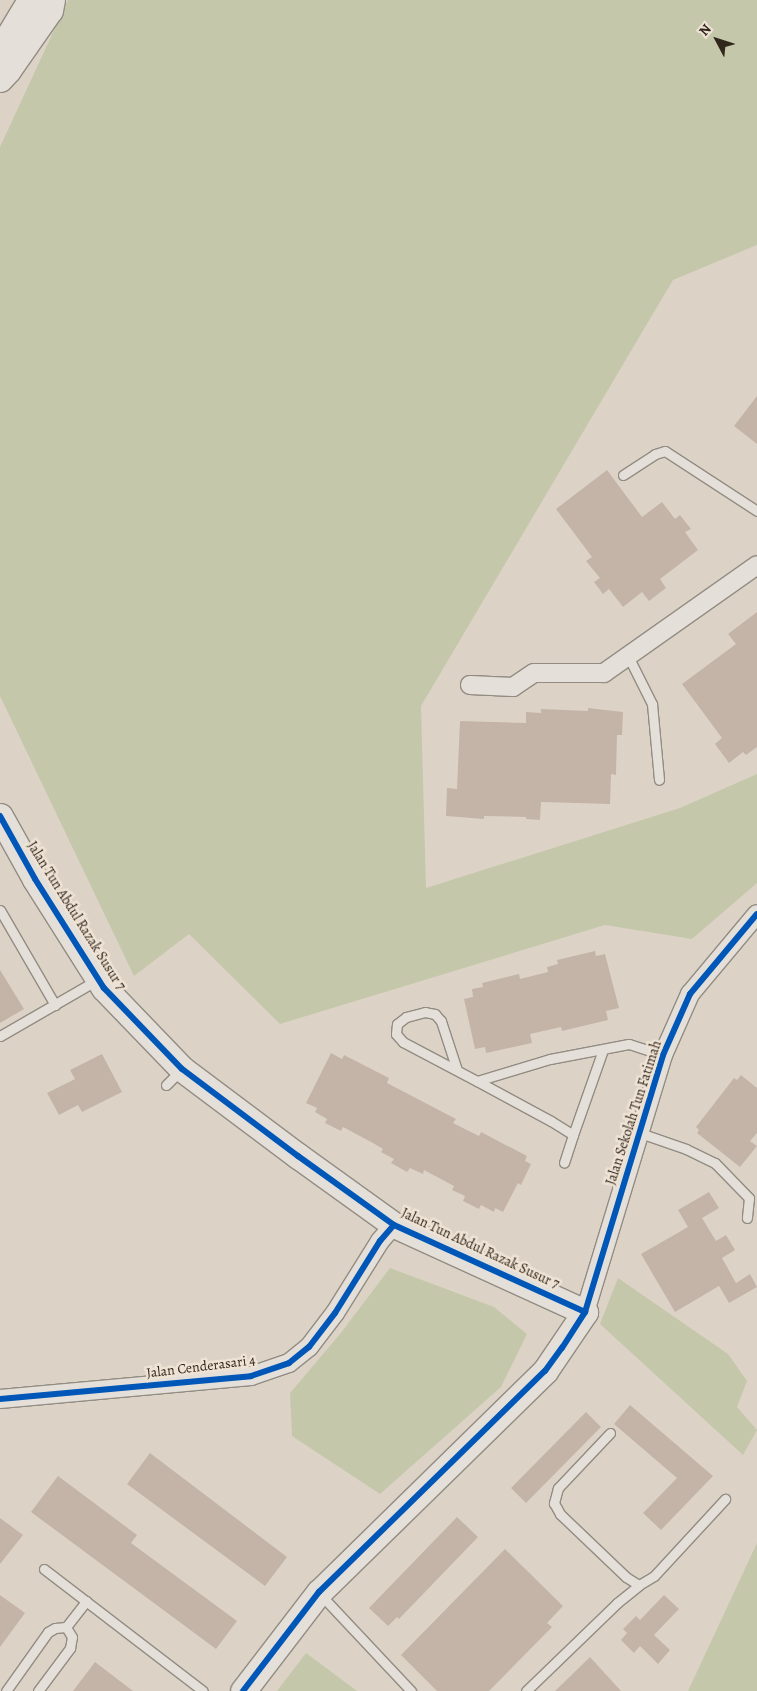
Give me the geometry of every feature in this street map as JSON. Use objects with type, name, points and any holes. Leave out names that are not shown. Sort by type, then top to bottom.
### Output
[{"type":"street","points":[[0,50],[38,3]]},
{"type":"street","points":[[0,79],[38,3]]},
{"type":"street","points":[[470,685],[513,687],[534,673],[604,673],[757,564]]},
{"type":"street","name":"Jalan Tun Abdul Razak Susur 7","points":[[0,817],[36,879],[106,990],[174,1077],[298,1156],[394,1224],[585,1312]]},
{"type":"street","name":"Jalan Sekolah Tun Fatimah","points":[[585,1312],[663,1055],[690,994],[731,942],[757,914]]},
{"type":"street","name":"Jalan Cenderasari 4","points":[[0,1400],[251,1376],[288,1363],[309,1346],[335,1313],[380,1241],[394,1224]]},
{"type":"street","points":[[243,1691],[318,1592],[546,1372],[585,1312]]},
{"type":"lane","points":[[623,475],[655,454],[665,451],[757,511]]},
{"type":"lane","points":[[628,656],[652,704],[659,780]]},
{"type":"lane","points":[[0,910],[56,1005]]},
{"type":"lane","points":[[0,1036],[56,1005],[106,990]]},
{"type":"lane","points":[[457,1070],[441,1021],[435,1014],[425,1012],[406,1017],[397,1024],[396,1034],[403,1042],[551,1121],[573,1135]]},
{"type":"lane","points":[[477,1081],[550,1060],[629,1044],[663,1055]]},
{"type":"lane","points":[[564,1163],[603,1050]]},
{"type":"lane","points":[[640,1133],[686,1149],[715,1164],[749,1198],[746,1218]]},
{"type":"lane","points":[[610,1433],[558,1488],[554,1503],[560,1514],[626,1577],[639,1585]]},
{"type":"lane","points":[[526,1691],[616,1603],[654,1576],[725,1499]]},
{"type":"lane","points":[[44,1569],[203,1691]]},
{"type":"lane","points":[[318,1592],[411,1691]]},
{"type":"lane","points":[[6,1691],[48,1632],[55,1628],[66,1627],[86,1601]]},
{"type":"lane","points":[[38,1691],[72,1643],[72,1637],[66,1627]]},
{"type":"green space","points":[[68,0],[757,0],[757,245],[673,280],[421,706],[426,888],[680,808],[757,774],[757,883],[692,939],[605,925],[280,1024],[189,934],[134,976],[0,696],[0,147]]},
{"type":"green space","points":[[390,1268],[494,1307],[527,1334],[501,1387],[380,1494],[292,1436],[290,1393],[340,1334]]},
{"type":"green space","points":[[618,1278],[728,1354],[747,1381],[737,1407],[757,1430],[743,1455],[600,1324]]},
{"type":"green space","points":[[757,1543],[757,1691],[688,1691]]},
{"type":"green space","points":[[306,1653],[357,1691],[277,1691]]},
{"type":"building","points":[[757,396],[757,444],[734,426]]},
{"type":"building","points":[[607,470],[642,517],[662,502],[675,519],[680,515],[691,529],[685,532],[698,550],[660,579],[666,588],[649,601],[642,592],[623,607],[609,589],[603,594],[594,582],[600,578],[586,561],[592,557],[556,509]]},
{"type":"building","points":[[757,612],[757,747],[746,755],[743,752],[729,763],[715,744],[722,738],[682,684],[736,644],[728,634]]},
{"type":"building","points":[[588,708],[623,712],[622,735],[617,735],[616,775],[611,774],[610,804],[541,802],[540,820],[526,819],[526,817],[484,816],[484,819],[446,816],[447,788],[457,789],[460,721],[526,723],[526,712],[541,713],[541,709],[588,711]]},
{"type":"building","points":[[595,951],[596,956],[605,954],[619,1008],[606,1011],[608,1020],[562,1031],[561,1027],[530,1034],[532,1043],[486,1053],[485,1047],[475,1049],[464,999],[473,997],[472,989],[483,987],[482,983],[519,974],[520,979],[548,972],[547,967],[558,964],[557,960]]},
{"type":"building","points":[[0,970],[24,1009],[0,1023]]},
{"type":"building","points":[[331,1053],[342,1059],[344,1055],[389,1078],[387,1083],[456,1119],[453,1123],[479,1136],[481,1132],[527,1156],[525,1161],[531,1164],[521,1185],[518,1183],[503,1212],[495,1208],[494,1212],[481,1205],[479,1209],[463,1201],[465,1196],[452,1190],[454,1186],[424,1170],[423,1174],[410,1168],[407,1172],[391,1163],[394,1159],[381,1152],[383,1149],[373,1143],[343,1127],[341,1131],[325,1123],[327,1119],[315,1112],[317,1108],[306,1103]]},
{"type":"building","points":[[102,1054],[122,1092],[82,1112],[78,1105],[59,1115],[47,1093],[75,1079],[70,1070]]},
{"type":"building","points":[[741,1075],[757,1088],[757,1133],[750,1141],[757,1146],[740,1167],[697,1133],[699,1130],[696,1127],[734,1078],[737,1080]]},
{"type":"building","points":[[709,1192],[719,1208],[702,1218],[716,1241],[726,1235],[735,1250],[722,1258],[736,1283],[750,1274],[757,1287],[729,1303],[719,1286],[675,1312],[641,1254],[688,1227],[678,1210]]},
{"type":"building","points":[[630,1405],[713,1476],[661,1530],[643,1513],[677,1478],[614,1424]]},
{"type":"building","points":[[586,1412],[601,1427],[526,1503],[511,1488]]},
{"type":"building","points":[[150,1453],[287,1557],[265,1586],[127,1484]]},
{"type":"building","points":[[58,1476],[137,1535],[131,1543],[237,1621],[216,1649],[31,1512]]},
{"type":"building","points":[[457,1517],[478,1537],[399,1619],[397,1617],[388,1626],[369,1608]]},
{"type":"building","points":[[0,1518],[23,1535],[0,1564]]},
{"type":"building","points":[[505,1549],[563,1606],[547,1623],[552,1627],[489,1691],[437,1691],[401,1655]]},
{"type":"building","points":[[0,1595],[25,1613],[0,1647]]},
{"type":"building","points":[[664,1595],[679,1609],[654,1635],[670,1650],[658,1664],[640,1646],[634,1653],[621,1640],[627,1633],[623,1629],[636,1616],[640,1620]]},
{"type":"building","points":[[590,1657],[621,1691],[555,1691]]},
{"type":"building","points":[[95,1662],[133,1691],[73,1691]]},
{"type":"cycle path","points":[[0,816],[35,879],[104,988],[182,1069],[394,1225],[585,1312]]},
{"type":"cycle path","points":[[243,1691],[319,1592],[545,1371],[562,1348],[585,1312],[663,1055],[690,994],[757,914]]},
{"type":"cycle path","points":[[0,1399],[251,1376],[289,1363],[309,1347],[335,1313],[380,1241],[394,1225]]}]
